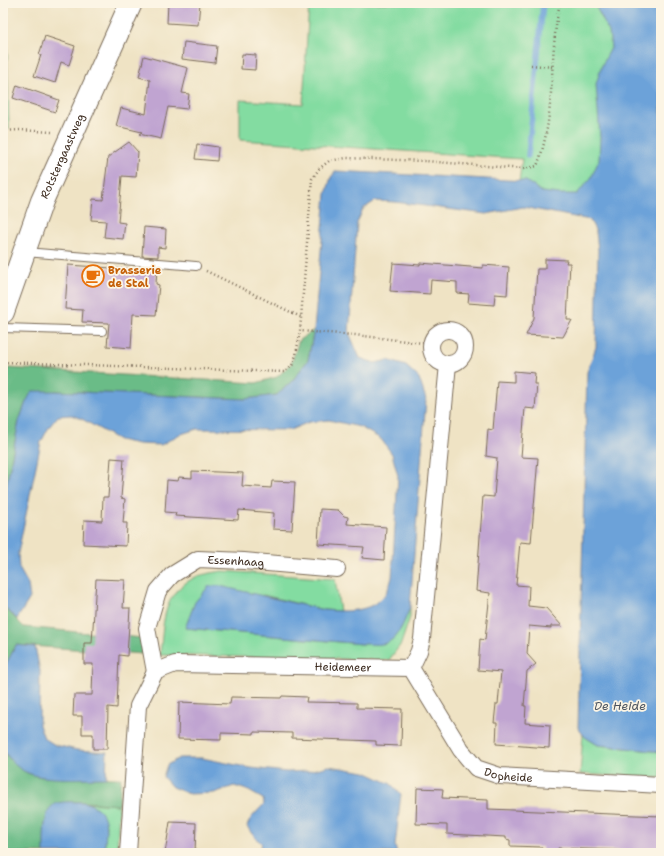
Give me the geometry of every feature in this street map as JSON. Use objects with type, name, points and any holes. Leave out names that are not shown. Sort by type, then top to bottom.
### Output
[{"type":"street","name":"Rotstergaastweg","points":[[3,312],[42,200],[131,3]]},
{"type":"street","points":[[448,330],[456,332],[462,337],[465,346],[463,356],[459,361],[448,364],[436,360],[431,351],[431,344],[436,334],[448,330]]},
{"type":"street","points":[[411,668],[419,651],[422,639],[448,364]]},
{"type":"street","name":"Essenhaag","points":[[155,672],[147,628],[158,591],[172,575],[198,559],[244,561],[337,569]]},
{"type":"street","name":"Heidemeer","points":[[155,672],[175,664],[411,668]]},
{"type":"street","name":"Dopheide","points":[[411,668],[461,750],[476,768],[500,776],[661,785]]},
{"type":"street","points":[[128,853],[138,706],[155,672]]},
{"type":"lane","points":[[24,252],[196,266]]},
{"type":"lane","points":[[3,328],[48,328],[102,331]]},
{"type":"path","points":[[3,362],[284,372],[292,366],[296,355],[300,331],[312,179],[319,169],[329,161],[346,158],[425,161],[523,169],[537,166],[543,150],[560,3]]},
{"type":"path","points":[[531,65],[552,66]]},
{"type":"path","points":[[3,131],[21,130],[73,133]]},
{"type":"path","points":[[196,266],[301,317]]},
{"type":"path","points":[[300,331],[355,335],[431,344]]},
{"type":"green space","points":[[3,3],[6,3],[9,129],[3,129]]},
{"type":"green space","points":[[309,3],[661,3],[661,235],[518,190],[522,159],[240,140],[240,100],[303,104]]},
{"type":"green space","points":[[314,330],[308,360],[293,380],[277,395],[245,399],[55,391],[26,402],[19,421],[3,503],[3,388],[8,368],[256,383],[277,377],[291,364],[299,340]]},
{"type":"green space","points":[[222,571],[335,579],[340,611],[324,610],[263,595],[186,628],[362,644],[393,638],[401,628],[410,608],[410,617],[401,644],[389,660],[160,655],[166,612],[169,602],[174,594],[195,577]]},
{"type":"green space","points":[[3,606],[24,627],[143,638],[143,654],[16,645],[3,670]]},
{"type":"green space","points":[[583,734],[585,737],[598,745],[661,752],[661,778],[580,774]]},
{"type":"green space","points":[[3,747],[5,754],[27,773],[42,777],[121,778],[119,805],[67,802],[52,806],[45,825],[44,853],[3,853]]},
{"type":"green space","points":[[87,803],[119,805],[117,853],[104,853],[106,824]]},
{"type":"water","name":"De Heide","points":[[594,3],[661,3],[661,752],[598,745],[585,737],[578,728],[587,372],[596,347],[598,250],[596,232],[590,220],[523,207],[486,214],[395,202],[375,201],[363,209],[357,223],[349,333],[360,358],[375,363],[388,360],[406,366],[419,378],[426,399],[410,607],[397,635],[388,642],[382,644],[362,644],[185,628],[195,602],[209,586],[220,586],[333,611],[351,611],[369,607],[383,597],[389,588],[392,577],[398,476],[392,454],[381,439],[360,427],[329,420],[309,422],[290,430],[197,429],[178,435],[161,445],[138,444],[119,440],[82,419],[71,415],[58,416],[49,427],[41,442],[18,553],[19,568],[28,584],[30,598],[17,619],[3,606],[3,503],[19,421],[32,391],[245,399],[277,395],[293,380],[308,360],[314,330],[326,194],[331,177],[336,171],[526,181],[542,192],[577,194],[591,178],[599,160],[600,138],[596,84],[602,65],[611,48],[609,32]]},
{"type":"water","points":[[16,645],[35,647],[40,671],[39,725],[44,738],[55,745],[77,750],[107,752],[106,778],[36,776],[20,769],[7,755],[3,747],[3,670]]},
{"type":"water","points":[[179,758],[202,758],[251,768],[287,772],[308,771],[329,766],[365,772],[391,784],[401,794],[395,846],[397,853],[257,853],[262,844],[252,834],[247,826],[251,818],[264,804],[263,799],[247,790],[234,786],[214,793],[189,794],[172,787],[163,777],[167,765]]},
{"type":"water","points":[[60,802],[83,802],[92,805],[103,815],[106,828],[104,853],[44,853],[46,817],[52,806]]},
{"type":"building","points":[[168,3],[200,3],[198,25],[167,23]]},
{"type":"building","points":[[45,36],[75,46],[69,65],[61,62],[55,83],[34,76]]},
{"type":"building","points":[[184,42],[217,46],[215,63],[182,59]]},
{"type":"building","points":[[242,54],[256,55],[255,70],[241,69]]},
{"type":"building","points":[[144,56],[188,68],[182,93],[189,94],[187,109],[168,107],[161,139],[139,134],[142,132],[116,126],[121,108],[146,114],[150,80],[139,77]]},
{"type":"building","points":[[17,85],[59,100],[55,112],[13,98]]},
{"type":"building","points":[[129,142],[138,152],[136,177],[122,176],[118,222],[125,223],[123,239],[104,237],[106,221],[91,220],[93,199],[103,200],[108,157]]},
{"type":"building","points":[[197,144],[218,147],[217,161],[195,159]]},
{"type":"building","points":[[144,227],[166,229],[165,248],[158,247],[158,257],[142,256]]},
{"type":"building","points":[[545,259],[567,260],[566,263],[570,263],[567,320],[572,320],[563,337],[526,335],[534,318],[537,269],[545,269]]},
{"type":"building","points":[[393,263],[420,265],[420,263],[483,268],[483,265],[509,267],[507,295],[495,294],[494,305],[468,303],[469,294],[457,293],[457,282],[431,280],[430,294],[390,291]]},
{"type":"building","points":[[68,265],[141,270],[141,267],[157,268],[156,284],[159,285],[156,315],[133,314],[131,348],[107,346],[109,323],[82,322],[83,310],[65,309]]},
{"type":"building","points":[[514,371],[535,373],[534,384],[537,384],[535,409],[525,408],[521,457],[538,458],[531,543],[520,542],[516,585],[529,586],[528,606],[546,608],[562,626],[551,626],[551,628],[529,626],[527,654],[536,664],[527,671],[524,706],[526,706],[525,723],[550,725],[549,748],[496,744],[497,723],[494,723],[496,704],[498,704],[501,672],[478,670],[480,639],[485,640],[490,593],[476,591],[483,496],[494,497],[497,458],[486,456],[488,429],[493,430],[497,381],[514,382]]},
{"type":"building","points":[[111,458],[124,459],[121,498],[125,499],[123,523],[127,523],[126,546],[83,544],[84,520],[102,521],[103,497],[108,497]]},
{"type":"building","points":[[192,471],[243,473],[242,486],[271,488],[272,481],[295,482],[292,530],[273,529],[274,513],[239,510],[238,520],[175,516],[176,513],[165,512],[167,480],[178,481],[179,477],[192,478]]},
{"type":"building","points":[[320,509],[338,510],[344,516],[348,517],[347,524],[386,527],[384,560],[362,558],[364,547],[318,544]]},
{"type":"building","points":[[96,579],[125,580],[123,608],[130,608],[127,656],[119,655],[117,708],[108,707],[107,749],[93,749],[93,734],[82,734],[82,716],[73,716],[74,695],[92,695],[93,664],[84,664],[84,643],[92,643]]},
{"type":"building","points":[[282,696],[307,697],[306,702],[357,703],[357,708],[402,709],[401,746],[376,745],[376,741],[292,738],[292,733],[221,733],[221,740],[178,739],[179,702],[230,704],[231,697],[281,698]]},
{"type":"building","points":[[417,788],[443,789],[442,798],[488,800],[488,809],[661,816],[661,852],[558,848],[558,851],[542,850],[542,847],[510,846],[510,840],[506,839],[506,837],[447,834],[447,825],[416,824]]},
{"type":"building","points":[[170,822],[196,823],[195,853],[165,853]]},
{"type":"waterway","points":[[528,156],[543,3]]},
{"type":"place","name":"Brasserie de Stal","points":[[93,276]]}]
